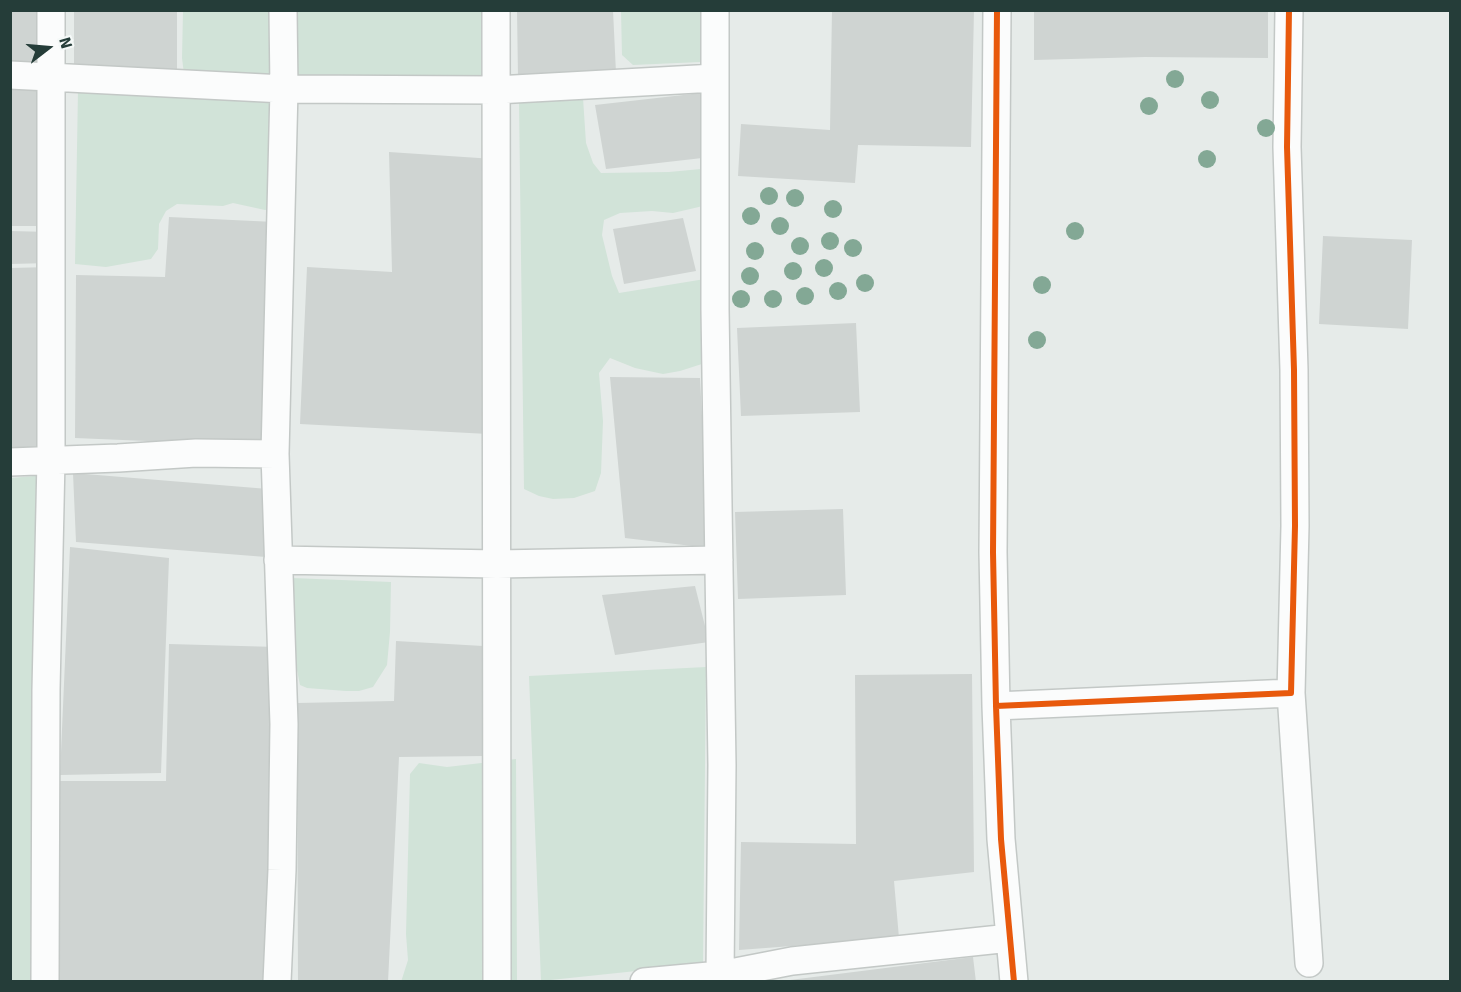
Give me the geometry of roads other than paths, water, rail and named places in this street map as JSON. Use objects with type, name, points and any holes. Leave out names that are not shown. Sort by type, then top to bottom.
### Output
[{"type":"street","points":[[45,981],[46,702],[51,459],[51,10]]},
{"type":"street","points":[[277,981],[282,870],[284,724],[275,454],[284,89],[283,10]]},
{"type":"street","points":[[496,10],[497,981]]},
{"type":"street","points":[[715,10],[715,309],[722,765],[720,975]]},
{"type":"street","points":[[997,10],[993,552],[1001,839],[1014,981]]},
{"type":"street","points":[[1289,10],[1287,147],[1294,370],[1295,525],[1291,693],[1309,963]]},
{"type":"street","points":[[10,75],[284,89],[496,90],[715,78]]},
{"type":"street","points":[[10,462],[196,453],[275,454]]},
{"type":"street","points":[[278,560],[497,564],[719,560]]},
{"type":"street","points":[[996,706],[1291,693]]},
{"type":"street","points":[[644,981],[720,975],[792,961],[1010,938]]}]
